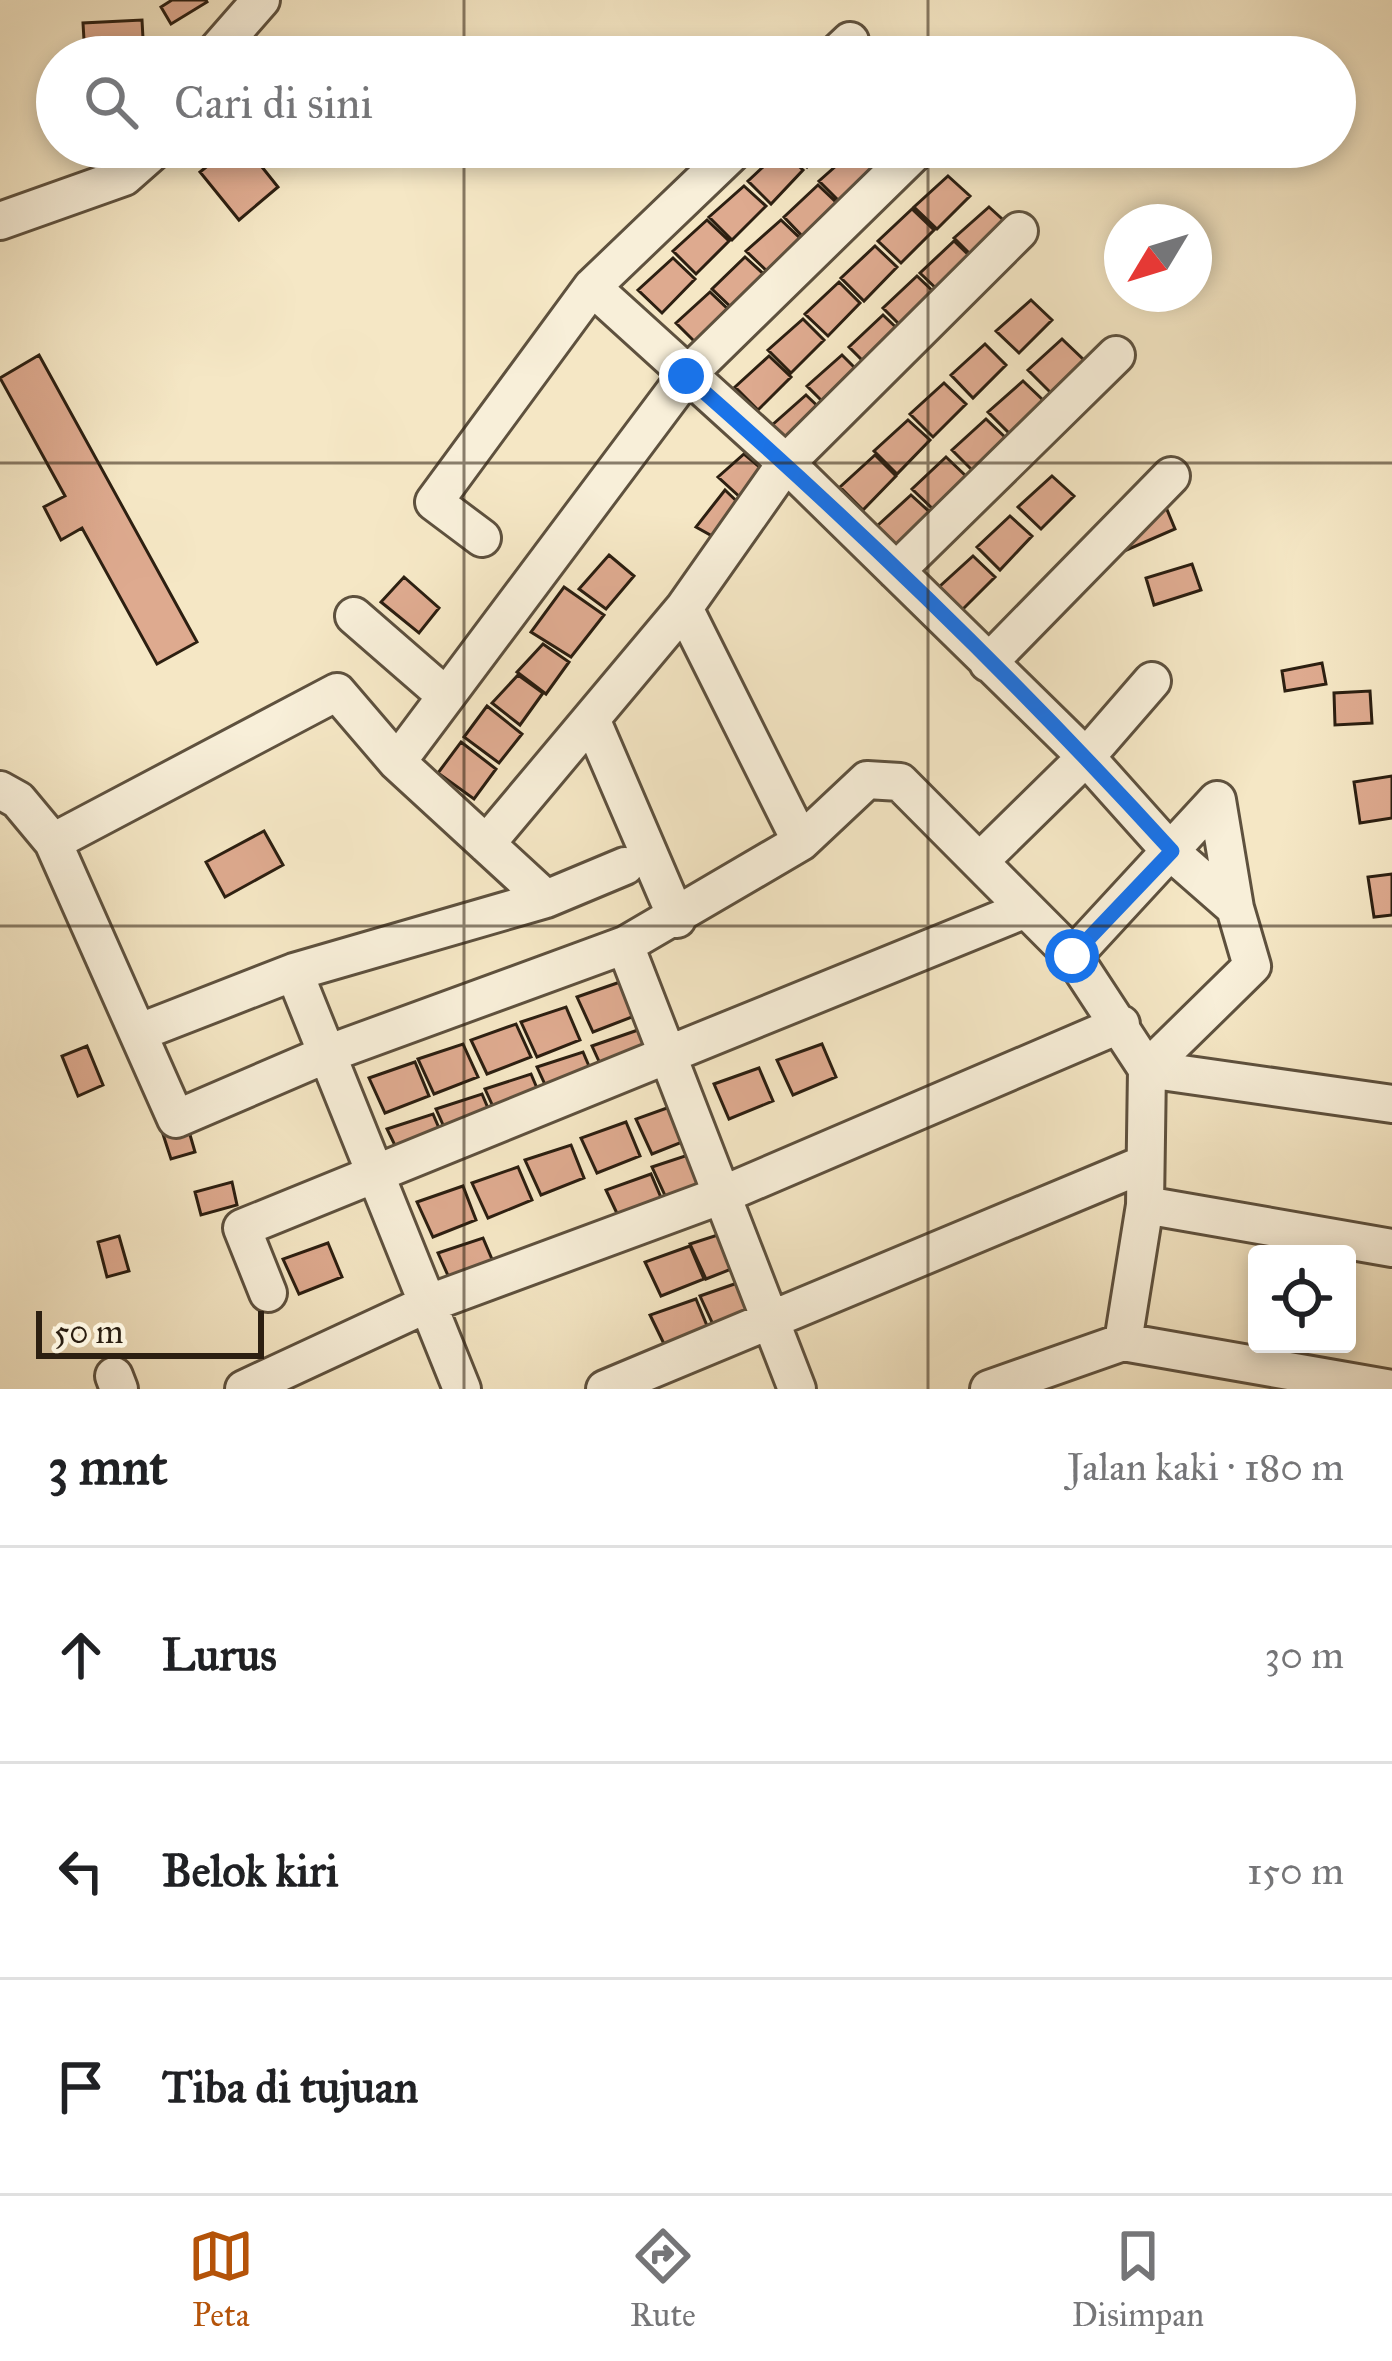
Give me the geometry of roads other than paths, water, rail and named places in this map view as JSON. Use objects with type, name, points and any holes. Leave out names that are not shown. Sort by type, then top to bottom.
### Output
[{"type":"street","points":[[229,36],[261,0]]},
{"type":"street","points":[[0,221],[124,177],[134,168]]},
{"type":"street","points":[[482,538],[434,502],[592,287],[716,168]]},
{"type":"street","points":[[397,762],[686,376],[899,168]]},
{"type":"street","points":[[486,844],[684,608],[786,463],[1019,231]]},
{"type":"street","points":[[592,287],[786,463],[1234,908]]},
{"type":"street","points":[[896,571],[1116,355]]},
{"type":"street","points":[[988,662],[1171,476]]},
{"type":"street","points":[[684,608],[801,842]]},
{"type":"street","points":[[354,616],[446,696]]},
{"type":"street","points":[[982,859],[1086,757],[1152,681]]},
{"type":"street","points":[[53,842],[338,692],[397,762],[546,899]]},
{"type":"street","points":[[592,721],[677,919]]},
{"type":"street","points":[[0,790],[18,800],[53,842],[176,1119],[328,1054],[625,945],[677,919],[801,842],[867,780],[900,782],[982,859],[1072,956],[1148,1069],[1145,1205],[1123,1342]]},
{"type":"street","points":[[1072,956],[1217,800],[1234,908],[1252,966],[1148,1069]]},
{"type":"street","points":[[140,1032],[294,972],[546,899],[625,866]]},
{"type":"street","points":[[268,1293],[242,1228],[1025,909]]},
{"type":"street","points":[[625,945],[797,1389]]},
{"type":"street","points":[[294,972],[462,1389]]},
{"type":"street","points":[[244,1389],[428,1304],[722,1195],[1120,1024]]},
{"type":"street","points":[[1148,1069],[1392,1104]]},
{"type":"street","points":[[605,1389],[1144,1164]]},
{"type":"street","points":[[1145,1205],[1392,1248]]},
{"type":"street","points":[[989,1389],[1123,1342],[1392,1389]]}]
